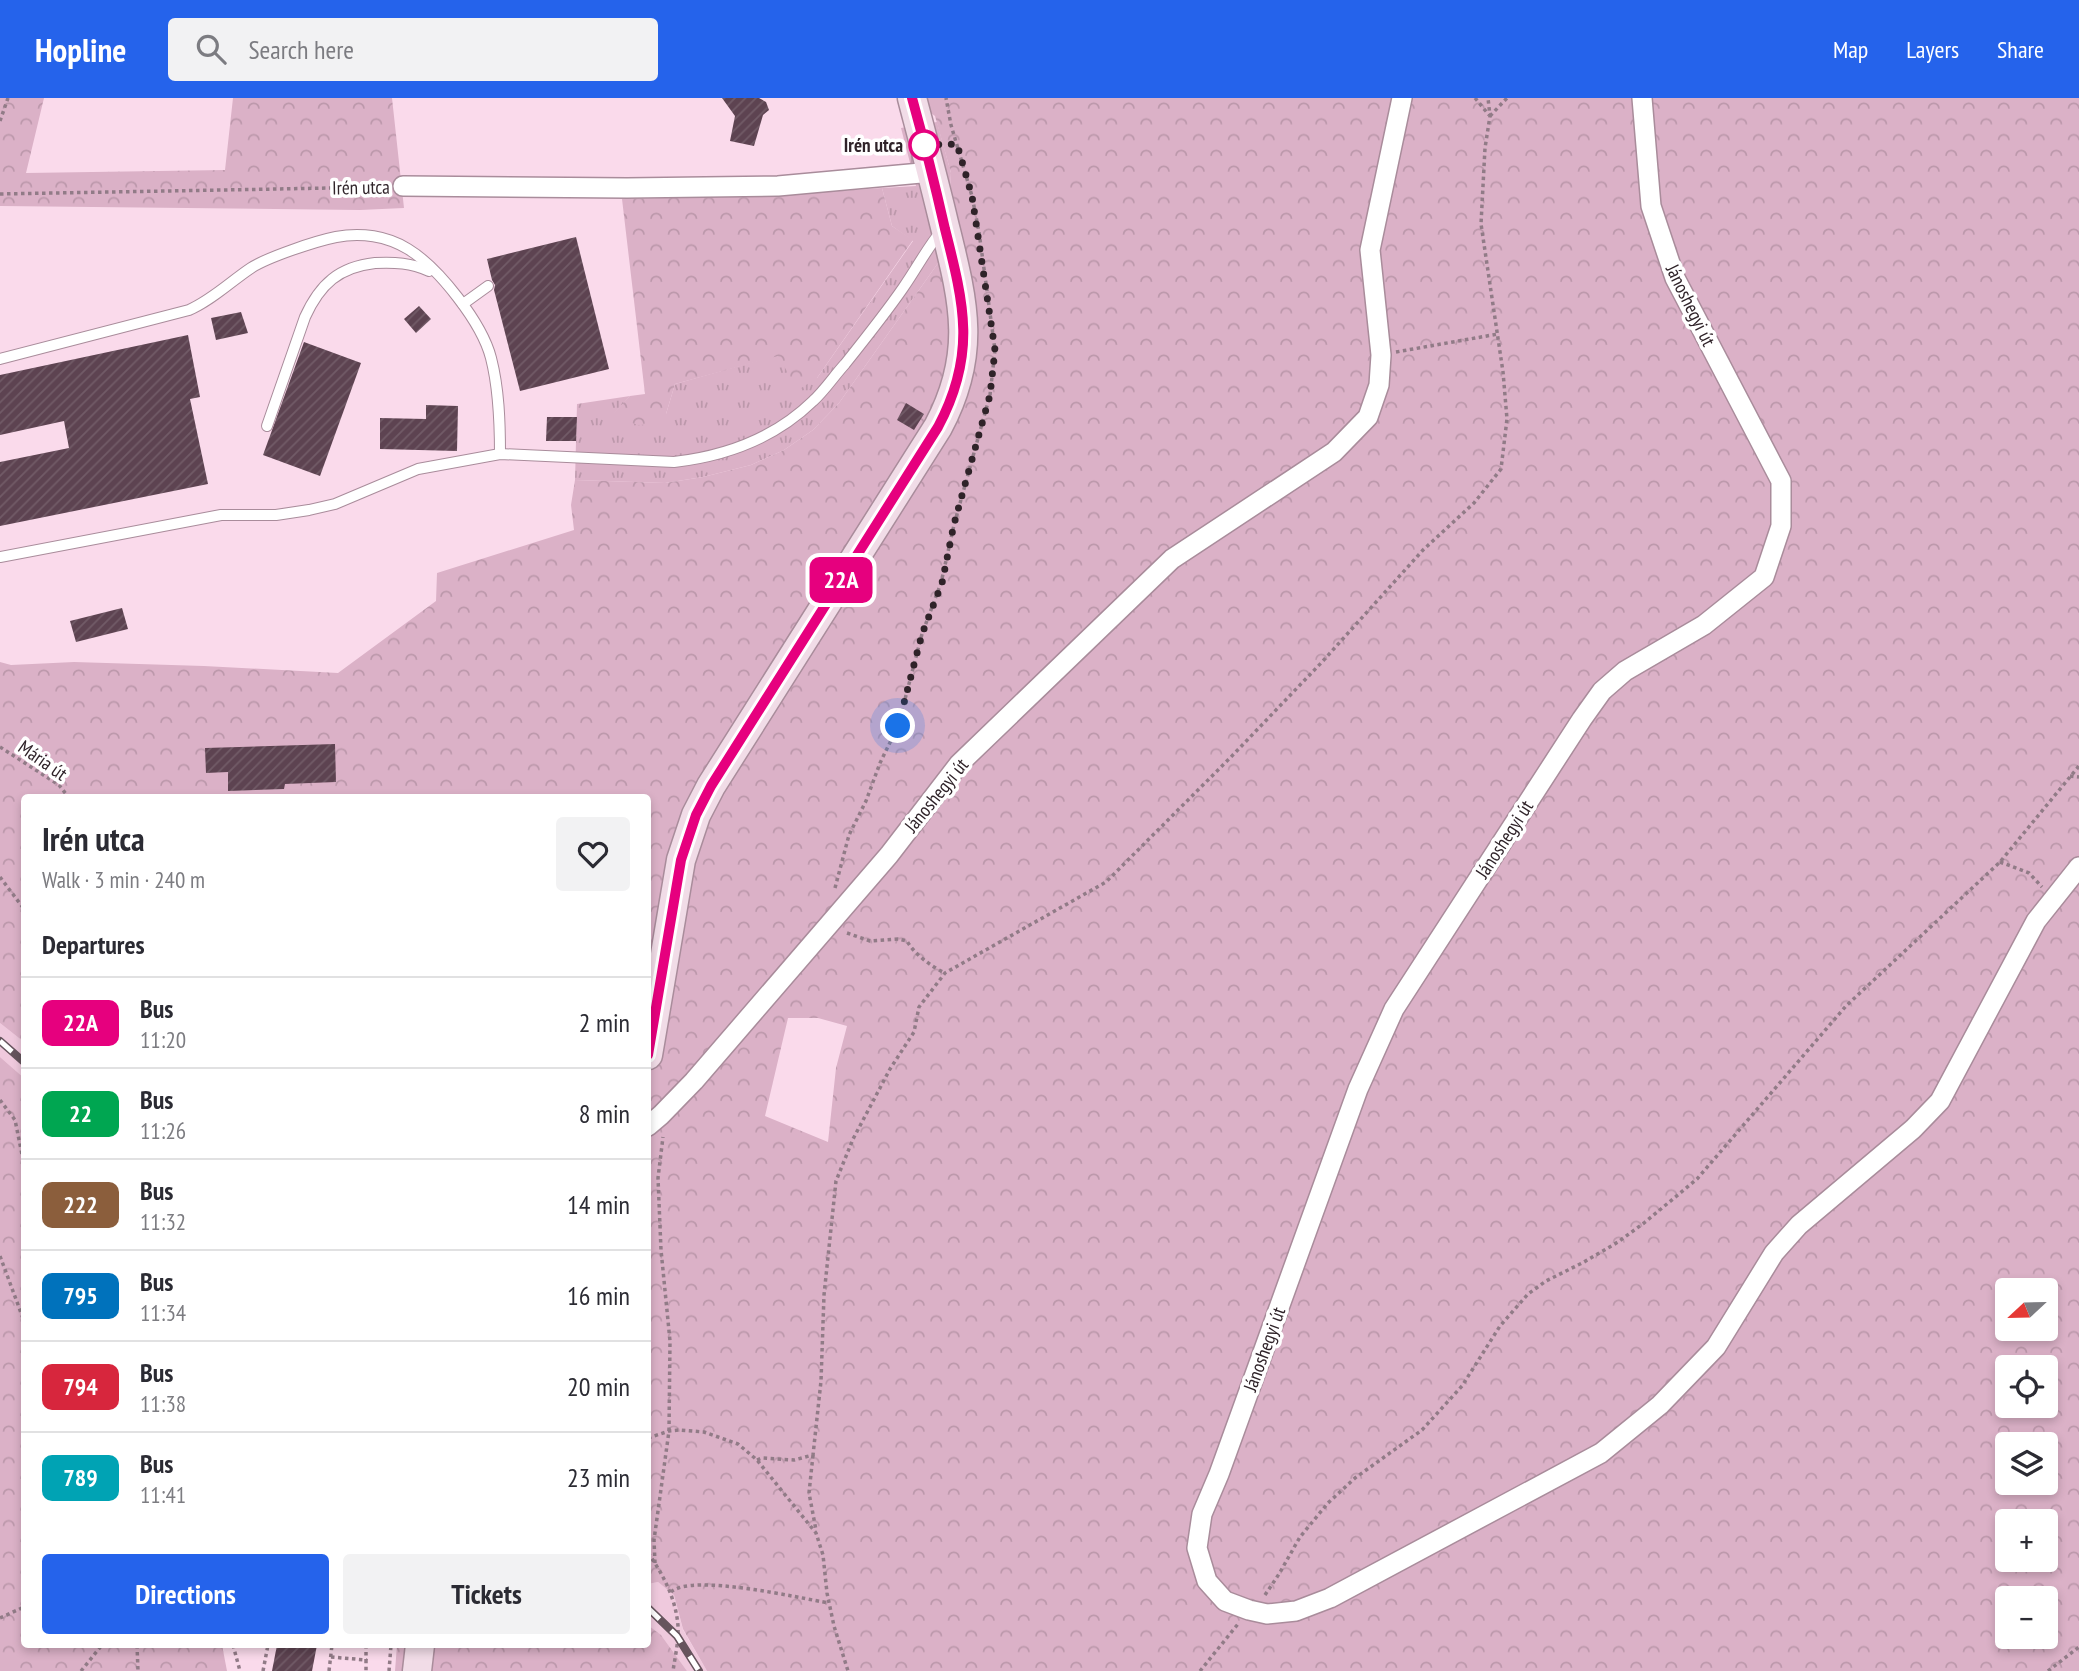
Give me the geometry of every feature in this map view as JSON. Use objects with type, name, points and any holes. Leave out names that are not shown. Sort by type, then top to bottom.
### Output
[{"type":"main road","points":[[651,1037],[677,882],[696,815],[711,786],[938,427],[961,366],[964,316],[960,289],[912,98]]},
{"type":"main road","points":[[417,1671],[420,1648]]},
{"type":"street","name":"Jánoshegyi út","points":[[652,1116],[694,1081],[889,855],[959,764],[1172,559],[1334,452],[1368,417],[1379,385],[1381,355],[1370,250],[1402,98]]},
{"type":"street","name":"Jánoshegyi út","points":[[1642,98],[1651,206],[1675,278],[1781,481],[1781,526],[1764,577],[1704,625],[1625,671],[1602,691],[1581,719],[1394,1009],[1359,1089],[1202,1514],[1197,1548],[1207,1581],[1224,1601],[1267,1614],[1296,1611],[1330,1598],[1601,1453],[1660,1405],[1716,1347],[1774,1254],[1791,1235],[1913,1129],[1940,1101],[2036,921],[2079,867]]},
{"type":"street","name":"Irén utca","points":[[403,186],[778,186],[911,176],[935,186]]},
{"type":"lane","points":[[0,557],[221,514],[276,514],[309,510],[335,504],[418,469],[500,454],[674,461],[700,459],[724,453],[748,444],[786,423],[815,399],[875,328],[945,227]]},
{"type":"lane","points":[[0,359],[189,310],[201,305],[252,267],[266,260],[335,237],[364,234],[392,241],[408,249],[450,287],[463,304],[484,338],[490,356],[500,422],[500,454]]},
{"type":"lane","points":[[267,426],[305,317],[330,280],[340,272],[354,267],[386,262],[405,262],[436,274]]},
{"type":"lane","points":[[463,304],[488,286]]},
{"type":"path","points":[[0,121],[8,98]]},
{"type":"path","points":[[945,973],[936,969],[911,948],[907,941],[870,941],[829,924],[836,882],[849,835],[898,726],[922,634],[942,583],[954,524],[990,395],[995,350],[979,232],[946,98]]},
{"type":"path","points":[[1475,98],[1490,117]]},
{"type":"path","points":[[848,1671],[829,1603],[823,1555],[809,1493],[821,1381],[824,1295],[836,1181],[853,1139],[890,1069],[914,1031],[919,1007],[945,973],[1106,882],[1322,662],[1423,550],[1474,503],[1501,469],[1507,419],[1482,223],[1485,148],[1490,117],[1488,98]]},
{"type":"path","points":[[1490,117],[1507,98]]},
{"type":"path","name":"Irén utca","points":[[0,194],[403,186]]},
{"type":"path","points":[[1381,355],[1498,334]]},
{"type":"path","name":"Mária út","points":[[0,747],[59,785],[66,794]]},
{"type":"path","points":[[1200,1671],[1270,1589],[1300,1536],[1328,1503],[1355,1478],[1422,1430],[1462,1386],[1500,1326],[1528,1294],[1546,1281],[1618,1242],[1682,1193],[1706,1170],[1846,1006],[2000,862],[2079,766]]},
{"type":"path","points":[[2070,776],[2079,777]]},
{"type":"path","points":[[2000,862],[2029,873],[2052,900]]},
{"type":"path","points":[[0,877],[21,905]]},
{"type":"path","points":[[0,1100],[15,1120],[21,1149]]},
{"type":"path","points":[[652,1116],[664,1139],[658,1178],[661,1250],[670,1341],[669,1431],[654,1540],[655,1563]]},
{"type":"path","points":[[0,1256],[21,1313]]},
{"type":"path","points":[[651,1437],[669,1431],[693,1430],[744,1447],[816,1533]]},
{"type":"path","points":[[757,1460],[794,1460],[813,1455]]},
{"type":"path","points":[[651,1557],[671,1592],[678,1627],[673,1671]]},
{"type":"path","points":[[671,1592],[676,1587],[689,1584],[745,1588],[829,1603]]},
{"type":"path","points":[[0,1618],[21,1608]]},
{"type":"path","points":[[2048,1671],[2079,1647]]},
{"type":"path","points":[[81,1671],[100,1648]]},
{"type":"path","points":[[137,1648],[138,1671]]},
{"type":"path","points":[[234,1648],[240,1671]]},
{"type":"path","points":[[263,1671],[267,1648]]},
{"type":"path","points":[[329,1671],[332,1648]]},
{"type":"path","points":[[366,1648],[366,1671]]},
{"type":"path","points":[[389,1671],[391,1648]]},
{"type":"path","points":[[331,1657],[366,1660]]},
{"type":"shaded area","points":[[0,1023],[21,1040],[21,1075],[0,1057]]},
{"type":"shaded area","points":[[658,1582],[674,1595],[683,1630],[707,1671],[687,1671],[661,1635],[651,1627],[651,1583]]},
{"type":"green space","points":[[0,98],[44,98],[26,173],[225,170],[233,98],[392,98],[404,208],[360,210],[0,206]]},
{"type":"green space","points":[[921,98],[2079,98],[2079,1671],[707,1671],[683,1629],[674,1595],[658,1582],[651,1583],[651,794],[21,794],[21,1040],[0,1023],[0,662],[11,665],[74,662],[338,673],[436,601],[437,573],[574,530],[571,505],[575,480],[665,483],[751,465],[784,450],[813,430],[839,403],[960,232],[950,190],[951,173],[935,116],[924,108]],"holes":[[[788,1018],[818,1018],[847,1026],[836,1068],[828,1142],[765,1116]]]},
{"type":"green space","points":[[937,122],[951,173],[950,190],[960,232],[839,403],[813,430],[784,450],[751,465],[703,477],[665,483],[575,480],[577,404],[630,396],[612,416],[666,414],[675,384],[778,355],[817,378],[913,241],[892,226],[882,188],[916,186],[901,128]]},
{"type":"green space","points":[[882,188],[892,226],[913,240],[817,378],[798,390],[778,356],[675,384],[666,414],[657,424],[638,425],[611,416],[630,396],[645,394],[622,199],[780,195]]},
{"type":"green space","points":[[0,1057],[21,1075],[21,1648],[223,1648],[227,1671],[0,1671]]},
{"type":"green space","points":[[651,1627],[661,1635],[687,1671],[395,1671],[397,1648],[651,1648]]},
{"type":"building","points":[[722,98],[759,98],[766,102],[769,110],[763,115],[754,146],[730,141],[735,116]]},
{"type":"building","points":[[576,237],[609,369],[520,391],[487,259]]},
{"type":"building","points":[[419,306],[431,319],[416,333],[404,319]]},
{"type":"building","points":[[241,312],[248,333],[216,340],[211,318]]},
{"type":"building","points":[[188,335],[200,397],[190,399],[208,484],[0,526],[0,462],[69,448],[64,421],[0,435],[0,375]]},
{"type":"building","points":[[304,342],[361,363],[320,476],[263,455]]},
{"type":"building","points":[[906,403],[924,414],[914,430],[897,420]]},
{"type":"building","points":[[426,405],[458,406],[457,451],[380,449],[380,418],[426,419]]},
{"type":"building","points":[[547,417],[577,417],[576,441],[546,441]]},
{"type":"building","points":[[122,608],[128,629],[76,642],[70,621]]},
{"type":"building","points":[[335,744],[336,782],[285,784],[284,789],[228,791],[228,772],[206,773],[205,748]]},
{"type":"building","points":[[276,1648],[316,1648],[312,1671],[272,1671]]},
{"type":"railway","points":[[0,1041],[21,1059]]},
{"type":"railway","points":[[651,1611],[677,1636],[699,1671]]},
{"type":"bus line","name":"22A","points":[[651,1037],[677,882],[696,815],[711,786],[938,427],[958,379],[964,336],[960,289],[912,98]]},
{"type":"place","name":"Irén utca","points":[[924,145]]},
{"type":"route","points":[[898,726],[922,634],[942,583],[954,524],[990,395],[995,350],[979,232],[957,144],[924,145]]}]
